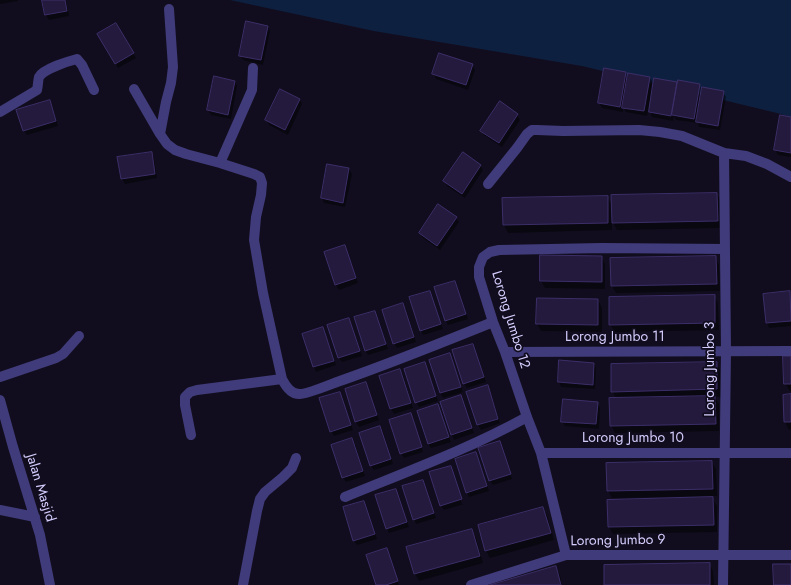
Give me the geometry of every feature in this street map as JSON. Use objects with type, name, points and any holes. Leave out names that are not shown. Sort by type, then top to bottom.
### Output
[{"type":"street","points":[[160,134],[171,83],[173,66],[169,9]]},
{"type":"street","points":[[0,112],[37,90],[39,78],[44,72],[72,60],[77,59],[82,65],[94,90]]},
{"type":"street","points":[[220,163],[252,90],[253,68]]},
{"type":"street","points":[[134,89],[160,134],[167,144],[175,150],[220,163],[260,177],[262,183],[261,195],[256,217],[254,240],[263,293],[282,379],[291,391],[299,394],[312,391],[379,367],[493,322]]},
{"type":"street","points":[[488,184],[527,134],[532,130],[639,130],[660,132],[682,136],[724,153],[746,156],[767,164],[791,177]]},
{"type":"street","name":"Lorong Jumbo 3","points":[[723,585],[726,351],[724,153]]},
{"type":"street","name":"Lorong Jumbo 12","points":[[566,555],[542,453],[527,417],[493,322],[479,277],[479,267],[483,257],[490,252],[499,250],[602,248],[724,249]]},
{"type":"street","points":[[0,377],[56,358],[63,354],[79,336]]},
{"type":"street","name":"Lorong Jumbo 11","points":[[505,352],[791,351]]},
{"type":"street","points":[[191,435],[185,405],[185,397],[190,392],[282,379]]},
{"type":"street","name":"Jalan Masjid","points":[[0,400],[35,517],[42,543],[50,585]]},
{"type":"street","points":[[345,497],[473,444],[527,417]]},
{"type":"street","name":"Lorong Jumbo 10","points":[[542,453],[791,453]]},
{"type":"street","points":[[243,585],[260,499],[265,492],[292,468],[296,458]]},
{"type":"street","points":[[0,510],[35,517]]},
{"type":"street","name":"Lorong Jumbo 9","points":[[471,585],[566,555],[791,555]]},
{"type":"water","points":[[230,0],[791,0],[791,117],[582,66],[374,31]]},
{"type":"building","points":[[42,0],[65,0],[67,11],[45,15]]},
{"type":"building","points":[[246,21],[268,26],[261,60],[239,56]]},
{"type":"building","points":[[116,23],[134,53],[115,64],[97,34]]},
{"type":"building","points":[[439,53],[473,64],[466,85],[432,74]]},
{"type":"building","points":[[604,68],[626,72],[620,107],[598,103]]},
{"type":"building","points":[[628,73],[650,77],[644,111],[622,108]]},
{"type":"building","points":[[214,76],[235,81],[228,115],[207,110]]},
{"type":"building","points":[[654,78],[677,82],[671,116],[649,112]]},
{"type":"building","points":[[678,80],[700,84],[694,119],[672,115]]},
{"type":"building","points":[[702,87],[724,91],[718,126],[696,122]]},
{"type":"building","points":[[280,89],[300,99],[285,130],[265,120]]},
{"type":"building","points":[[50,100],[56,121],[23,131],[16,110]]},
{"type":"building","points":[[500,101],[518,114],[499,143],[480,131]]},
{"type":"building","points":[[780,115],[791,117],[791,153],[774,150]]},
{"type":"building","points":[[152,152],[155,174],[121,179],[117,157]]},
{"type":"building","points":[[463,152],[481,165],[462,194],[443,181]]},
{"type":"building","points":[[327,164],[349,168],[343,203],[321,198]]},
{"type":"building","points":[[717,193],[718,221],[612,223],[611,195]]},
{"type":"building","points":[[608,196],[608,223],[503,225],[502,198]]},
{"type":"building","points":[[438,204],[457,217],[437,246],[419,233]]},
{"type":"building","points":[[345,245],[356,278],[335,285],[324,252]]},
{"type":"building","points":[[540,255],[602,256],[602,282],[540,281]]},
{"type":"building","points":[[716,256],[717,284],[611,286],[610,258]]},
{"type":"building","points":[[455,281],[466,314],[445,321],[434,287]]},
{"type":"building","points":[[430,291],[441,324],[420,331],[409,297]]},
{"type":"building","points":[[790,291],[791,321],[766,323],[763,294]]},
{"type":"building","points":[[715,295],[715,323],[609,325],[609,297]]},
{"type":"building","points":[[537,298],[598,299],[598,325],[536,324]]},
{"type":"building","points":[[403,303],[414,337],[393,344],[382,310]]},
{"type":"building","points":[[375,311],[386,344],[365,351],[354,317]]},
{"type":"building","points":[[349,318],[360,351],[338,358],[327,325]]},
{"type":"building","points":[[323,327],[334,361],[313,367],[302,334]]},
{"type":"building","points":[[473,344],[484,377],[463,384],[452,350]]},
{"type":"building","points":[[450,353],[461,387],[440,393],[429,360]]},
{"type":"building","points":[[783,356],[791,356],[791,384],[784,384]]},
{"type":"building","points":[[559,360],[594,363],[593,385],[558,382]]},
{"type":"building","points":[[425,362],[436,396],[415,403],[404,369]]},
{"type":"building","points":[[717,362],[717,389],[611,392],[611,364]]},
{"type":"building","points":[[400,369],[411,403],[390,409],[379,376]]},
{"type":"building","points":[[366,382],[377,415],[355,422],[345,389]]},
{"type":"building","points":[[488,385],[498,419],[477,425],[466,392]]},
{"type":"building","points":[[340,392],[351,425],[330,432],[319,398]]},
{"type":"building","points":[[791,394],[791,422],[784,422],[783,395]]},
{"type":"building","points":[[461,395],[472,428],[451,435],[440,402]]},
{"type":"building","points":[[715,396],[716,424],[610,426],[609,398]]},
{"type":"building","points":[[563,399],[598,402],[596,424],[561,422]]},
{"type":"building","points":[[438,404],[449,437],[428,444],[417,411]]},
{"type":"building","points":[[411,413],[422,447],[400,454],[389,420]]},
{"type":"building","points":[[380,426],[391,459],[370,466],[359,433]]},
{"type":"building","points":[[352,438],[363,471],[342,478],[331,445]]},
{"type":"building","points":[[500,441],[511,474],[489,481],[478,448]]},
{"type":"building","points":[[476,452],[487,486],[466,493],[455,459]]},
{"type":"building","points":[[712,461],[713,489],[607,491],[606,463]]},
{"type":"building","points":[[451,466],[462,499],[440,506],[429,472]]},
{"type":"building","points":[[423,480],[434,513],[413,520],[402,486]]},
{"type":"building","points":[[396,489],[407,522],[386,529],[375,495]]},
{"type":"building","points":[[713,497],[714,525],[608,527],[607,500]]},
{"type":"building","points":[[364,501],[375,534],[353,541],[343,507]]},
{"type":"building","points":[[543,507],[551,533],[485,551],[478,525]]},
{"type":"building","points":[[472,529],[480,556],[414,574],[406,547]]},
{"type":"building","points":[[387,548],[398,581],[386,585],[376,585],[366,555]]},
{"type":"building","points":[[710,563],[710,585],[604,585],[604,565]]},
{"type":"building","points":[[773,564],[791,564],[791,585],[774,585]]},
{"type":"building","points":[[556,566],[561,585],[490,585]]}]
